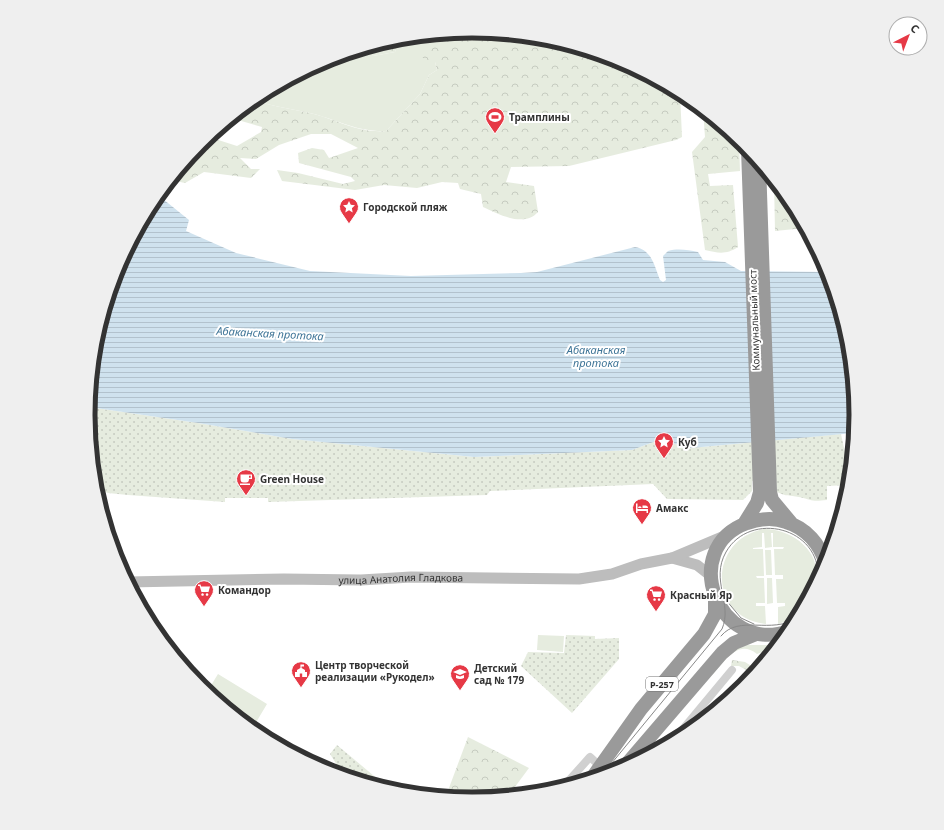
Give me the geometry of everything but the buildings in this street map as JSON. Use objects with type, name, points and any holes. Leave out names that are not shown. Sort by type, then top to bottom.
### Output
[{"type":"highway","name":"Коммунальный мост","points":[[748,159],[765,492]]},
{"type":"highway","name":"Коммунальный мост","points":[[760,172],[765,492]]},
{"type":"highway","points":[[744,524],[765,492],[792,524]]},
{"type":"highway","name":"Р-257","points":[[599,770],[642,709],[704,634],[715,614],[715,599],[711,576],[714,556],[729,534],[744,524],[753,521],[773,519],[792,524],[813,539],[822,554]]},
{"type":"highway","name":"Р-257","points":[[715,599],[732,622],[739,627],[756,634],[778,635]]},
{"type":"highway","name":"Р-257","points":[[634,755],[722,653],[734,643],[756,634]]},
{"type":"main road","points":[[672,558],[729,534]]},
{"type":"main road","points":[[672,558],[697,565],[711,576]]},
{"type":"main road","name":"улица Анатолия Гладкова","points":[[134,582],[284,579],[361,580],[412,577],[579,580],[612,574],[640,564],[672,558]]},
{"type":"street","points":[[687,724],[732,670]]},
{"type":"street","points":[[570,779],[590,757],[601,767]]},
{"type":"green space","points":[[472,38],[521,41],[546,45],[593,58],[639,77],[680,102],[682,137],[676,140],[569,166],[511,167],[506,182],[534,186],[538,212],[532,217],[526,219],[503,216],[483,207],[481,194],[460,189],[458,183],[442,182],[417,188],[384,185],[355,190],[282,181],[277,170],[298,173],[343,184],[355,181],[351,177],[299,163],[298,153],[312,148],[324,150],[329,158],[358,148],[331,134],[311,134],[279,145],[256,159],[240,158],[251,169],[260,169],[251,178],[204,172],[185,183],[176,181],[205,148],[215,139],[237,146],[261,132],[262,127],[237,120],[263,102],[314,114],[349,126],[367,130],[386,131],[420,94],[429,75],[437,70],[435,62],[427,64],[421,55],[423,41]]},
{"type":"green space","points":[[424,41],[435,62],[437,70],[429,75],[420,94],[386,131],[358,128],[314,114],[263,102],[305,77],[351,58],[373,51],[373,56],[395,52],[398,45]]},
{"type":"green space","points":[[398,45],[395,52],[373,56],[373,51]]},
{"type":"green space","points":[[704,117],[739,148],[740,171],[708,174],[710,186],[733,185],[738,247],[734,250],[726,252],[705,250],[692,152],[705,137]]},
{"type":"green space","points":[[774,190],[799,229],[775,231]]},
{"type":"green space","points":[[95,408],[292,439],[474,457],[632,450],[659,440],[691,448],[841,434],[847,458],[843,485],[827,486],[827,500],[818,501],[777,492],[776,479],[752,481],[752,491],[743,500],[667,499],[653,484],[490,491],[487,495],[268,502],[268,498],[225,498],[225,502],[108,493],[102,491],[98,464]]},
{"type":"green space","points":[[764,529],[784,533],[794,537],[802,543],[814,559],[816,568],[810,582],[787,621],[778,624],[778,607],[785,606],[785,603],[777,603],[776,579],[783,579],[783,575],[775,575],[774,549],[783,549],[784,547],[773,547],[773,533],[771,533],[772,547],[765,548],[764,533],[762,533],[762,547],[753,548],[763,549],[764,576],[756,576],[757,578],[764,578],[765,603],[756,603],[756,606],[765,606],[766,624],[747,619],[733,608],[725,594],[722,578],[724,562],[732,548],[745,536]]},
{"type":"green space","points":[[765,550],[771,550],[772,575],[766,575]]},
{"type":"green space","points":[[767,578],[772,578],[773,603],[767,604]]},
{"type":"green space","points":[[538,635],[564,636],[563,652],[537,650]]},
{"type":"green space","points":[[566,635],[595,636],[595,639],[619,638],[619,659],[572,713],[521,666],[528,652],[564,653]]},
{"type":"green space","points":[[744,645],[771,645],[766,651],[757,654],[750,650],[738,650],[733,653],[713,674],[711,674],[731,650]]},
{"type":"green space","points":[[732,660],[745,662],[753,667],[748,671],[739,666],[731,666]]},
{"type":"green space","points":[[218,674],[267,704],[256,723],[242,714],[210,687]]},
{"type":"green space","points":[[468,737],[529,768],[513,790],[472,792],[448,791]]},
{"type":"green space","points":[[337,745],[379,780],[338,767],[330,754]]},
{"type":"water","name":"Абаканская протока","points":[[163,199],[189,220],[186,231],[236,253],[310,271],[411,276],[537,272],[635,247],[645,251],[649,255],[660,280],[663,282],[666,280],[663,256],[668,251],[676,250],[698,252],[703,260],[725,262],[741,271],[820,272],[829,294],[842,341],[846,366],[849,415],[848,434],[691,448],[659,440],[632,450],[474,457],[292,439],[95,408],[98,366],[102,341],[115,294],[134,248]]},
{"type":"tram line","points":[[610,765],[722,629],[725,620],[725,610],[720,572],[726,552],[737,539],[751,531],[766,528],[782,530],[797,536],[808,547],[816,561],[817,567]]},
{"type":"tram line","points":[[726,600],[741,618],[754,624]]},
{"type":"tram line","points":[[721,636],[728,630],[737,626],[777,625],[785,623]]},
{"type":"place","name":"Трамплины","points":[[495,134]]},
{"type":"place","name":"Городской пляж","points":[[349,224]]},
{"type":"place","name":"Куб","points":[[664,459]]},
{"type":"place","name":"Green House","points":[[246,496]]},
{"type":"place","name":"Амакс","points":[[642,525]]},
{"type":"place","name":"Командор","points":[[204,607]]},
{"type":"place","name":"Красный Яр","points":[[656,612]]},
{"type":"place","name":"Центр творческой реализации «Рукодел»","points":[[301,688]]},
{"type":"place","name":"Детский сад № 179","points":[[460,691]]}]
